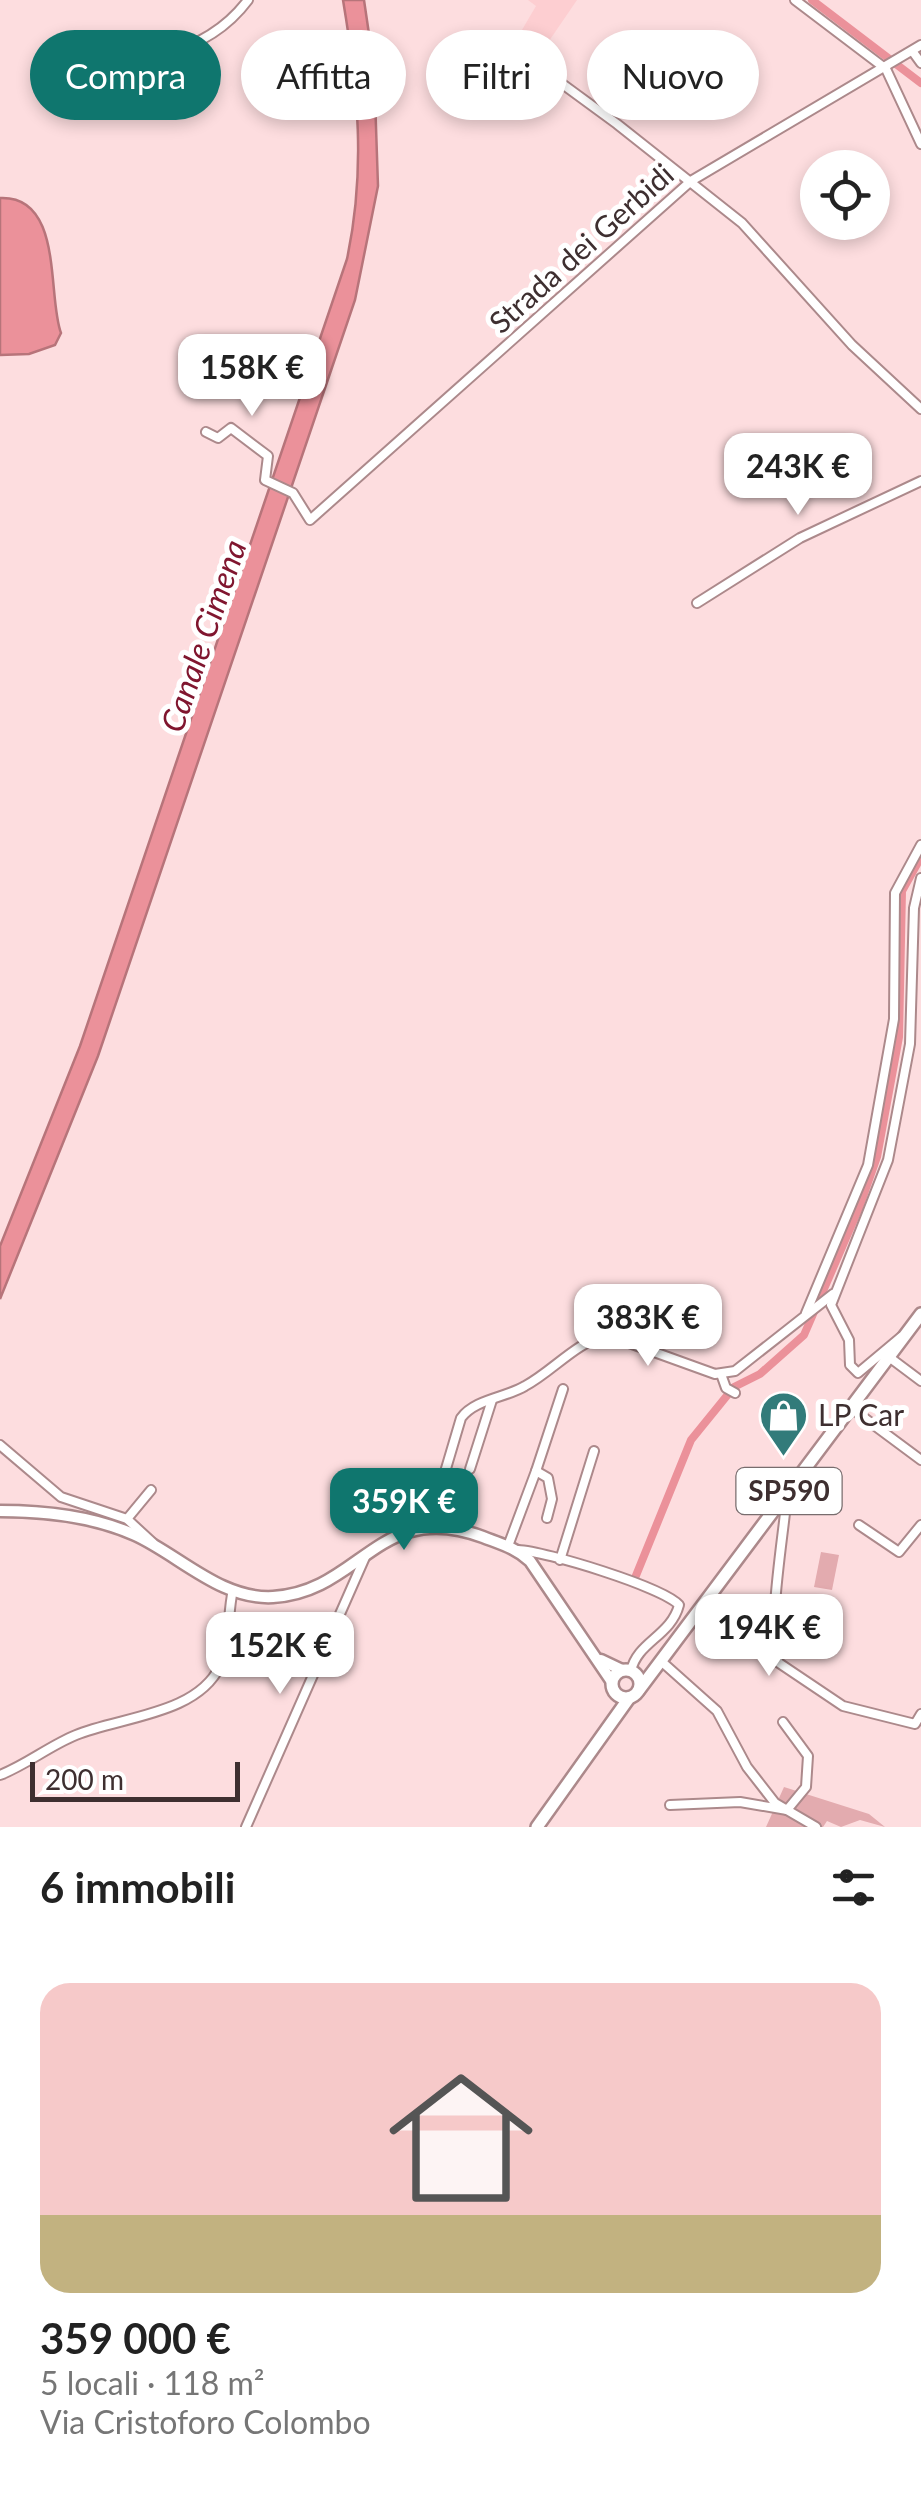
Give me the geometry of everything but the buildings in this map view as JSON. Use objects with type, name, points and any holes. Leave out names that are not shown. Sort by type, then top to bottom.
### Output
[{"type":"main road","name":"SP590","points":[[627,1683],[659,1664],[921,1314]]},
{"type":"main road","points":[[0,1510],[99,1516],[233,1590],[273,1597],[313,1588],[387,1538],[428,1526],[473,1533],[513,1548],[552,1591],[601,1660],[627,1683],[616,1714],[538,1827]]},
{"type":"street","points":[[219,30],[248,0]]},
{"type":"street","points":[[795,0],[888,68],[921,144]]},
{"type":"street","points":[[917,49],[921,63]]},
{"type":"street","name":"Strada dei Gerbidi","points":[[206,432],[216,438],[231,428],[263,449],[268,456],[265,480],[293,492],[310,520],[691,180],[917,49]]},
{"type":"street","points":[[567,88],[691,180],[742,224],[862,356],[921,409]]},
{"type":"street","points":[[696,603],[800,538],[921,481]]},
{"type":"street","points":[[804,1317],[868,1165],[894,1019],[895,893],[921,845]]},
{"type":"street","points":[[428,1526],[461,1418],[469,1408],[529,1384],[582,1345],[607,1335],[721,1374],[742,1367],[829,1297],[888,1160],[911,1034],[914,908],[921,878]]},
{"type":"street","points":[[829,1297],[832,1312],[846,1330],[848,1362],[858,1373],[905,1336]]},
{"type":"street","points":[[889,1357],[921,1380]]},
{"type":"street","points":[[721,1374],[726,1388],[735,1393]]},
{"type":"street","points":[[563,1388],[513,1548],[642,1584],[679,1606],[674,1622],[635,1656],[627,1683]]},
{"type":"street","points":[[470,1469],[492,1400]]},
{"type":"street","points":[[851,1408],[921,1460]]},
{"type":"street","points":[[0,1444],[61,1497],[99,1516],[127,1519],[154,1545]]},
{"type":"street","points":[[560,1560],[594,1451]]},
{"type":"street","points":[[536,1471],[548,1478],[552,1499],[547,1518]]},
{"type":"street","points":[[127,1519],[151,1490]]},
{"type":"street","points":[[787,1493],[774,1654],[802,1681],[843,1706],[918,1729],[921,1714]]},
{"type":"street","points":[[860,1525],[898,1552],[921,1525]]},
{"type":"street","points":[[246,1827],[366,1555]]},
{"type":"street","points":[[346,1568],[354,1585]]},
{"type":"street","points":[[346,1568],[347,1596]]},
{"type":"street","points":[[330,1579],[347,1596]]},
{"type":"street","points":[[0,1775],[79,1734],[191,1696],[222,1662],[233,1590]]},
{"type":"street","points":[[659,1664],[717,1711],[759,1785],[787,1810],[816,1827]]},
{"type":"street","points":[[783,1722],[808,1756],[806,1787],[787,1810]]},
{"type":"street","points":[[264,1780],[278,1785]]},
{"type":"street","points":[[670,1805],[740,1802],[787,1810]]},
{"type":"shaded area","points":[[343,0],[364,0],[368,30],[348,30]]},
{"type":"shaded area","points":[[528,0],[577,0],[556,30],[522,30],[536,6]]},
{"type":"shaded area","points":[[357,120],[376,120],[378,186],[355,300],[98,1056],[0,1299],[0,1246],[80,1046],[347,259],[357,193]]},
{"type":"shaded area","points":[[0,198],[20,201],[35,213],[49,251],[61,333],[55,345],[29,354],[0,355]]},
{"type":"shaded area","points":[[821,1552],[839,1555],[832,1590],[814,1587]]},
{"type":"shaded area","points":[[784,1787],[869,1814],[885,1827],[860,1820],[841,1827],[827,1821],[823,1827],[766,1827]]},
{"type":"waterway","points":[[812,0],[921,83]]},
{"type":"waterway","points":[[635,1578],[691,1440],[734,1387],[760,1374],[804,1335],[859,1208],[877,1157],[899,1037],[902,891],[921,857]]},
{"type":"place","name":"LP Car","points":[[783,1458]]},
{"type":"water label","name":"Canale Cimena","points":[[204,636]]}]
